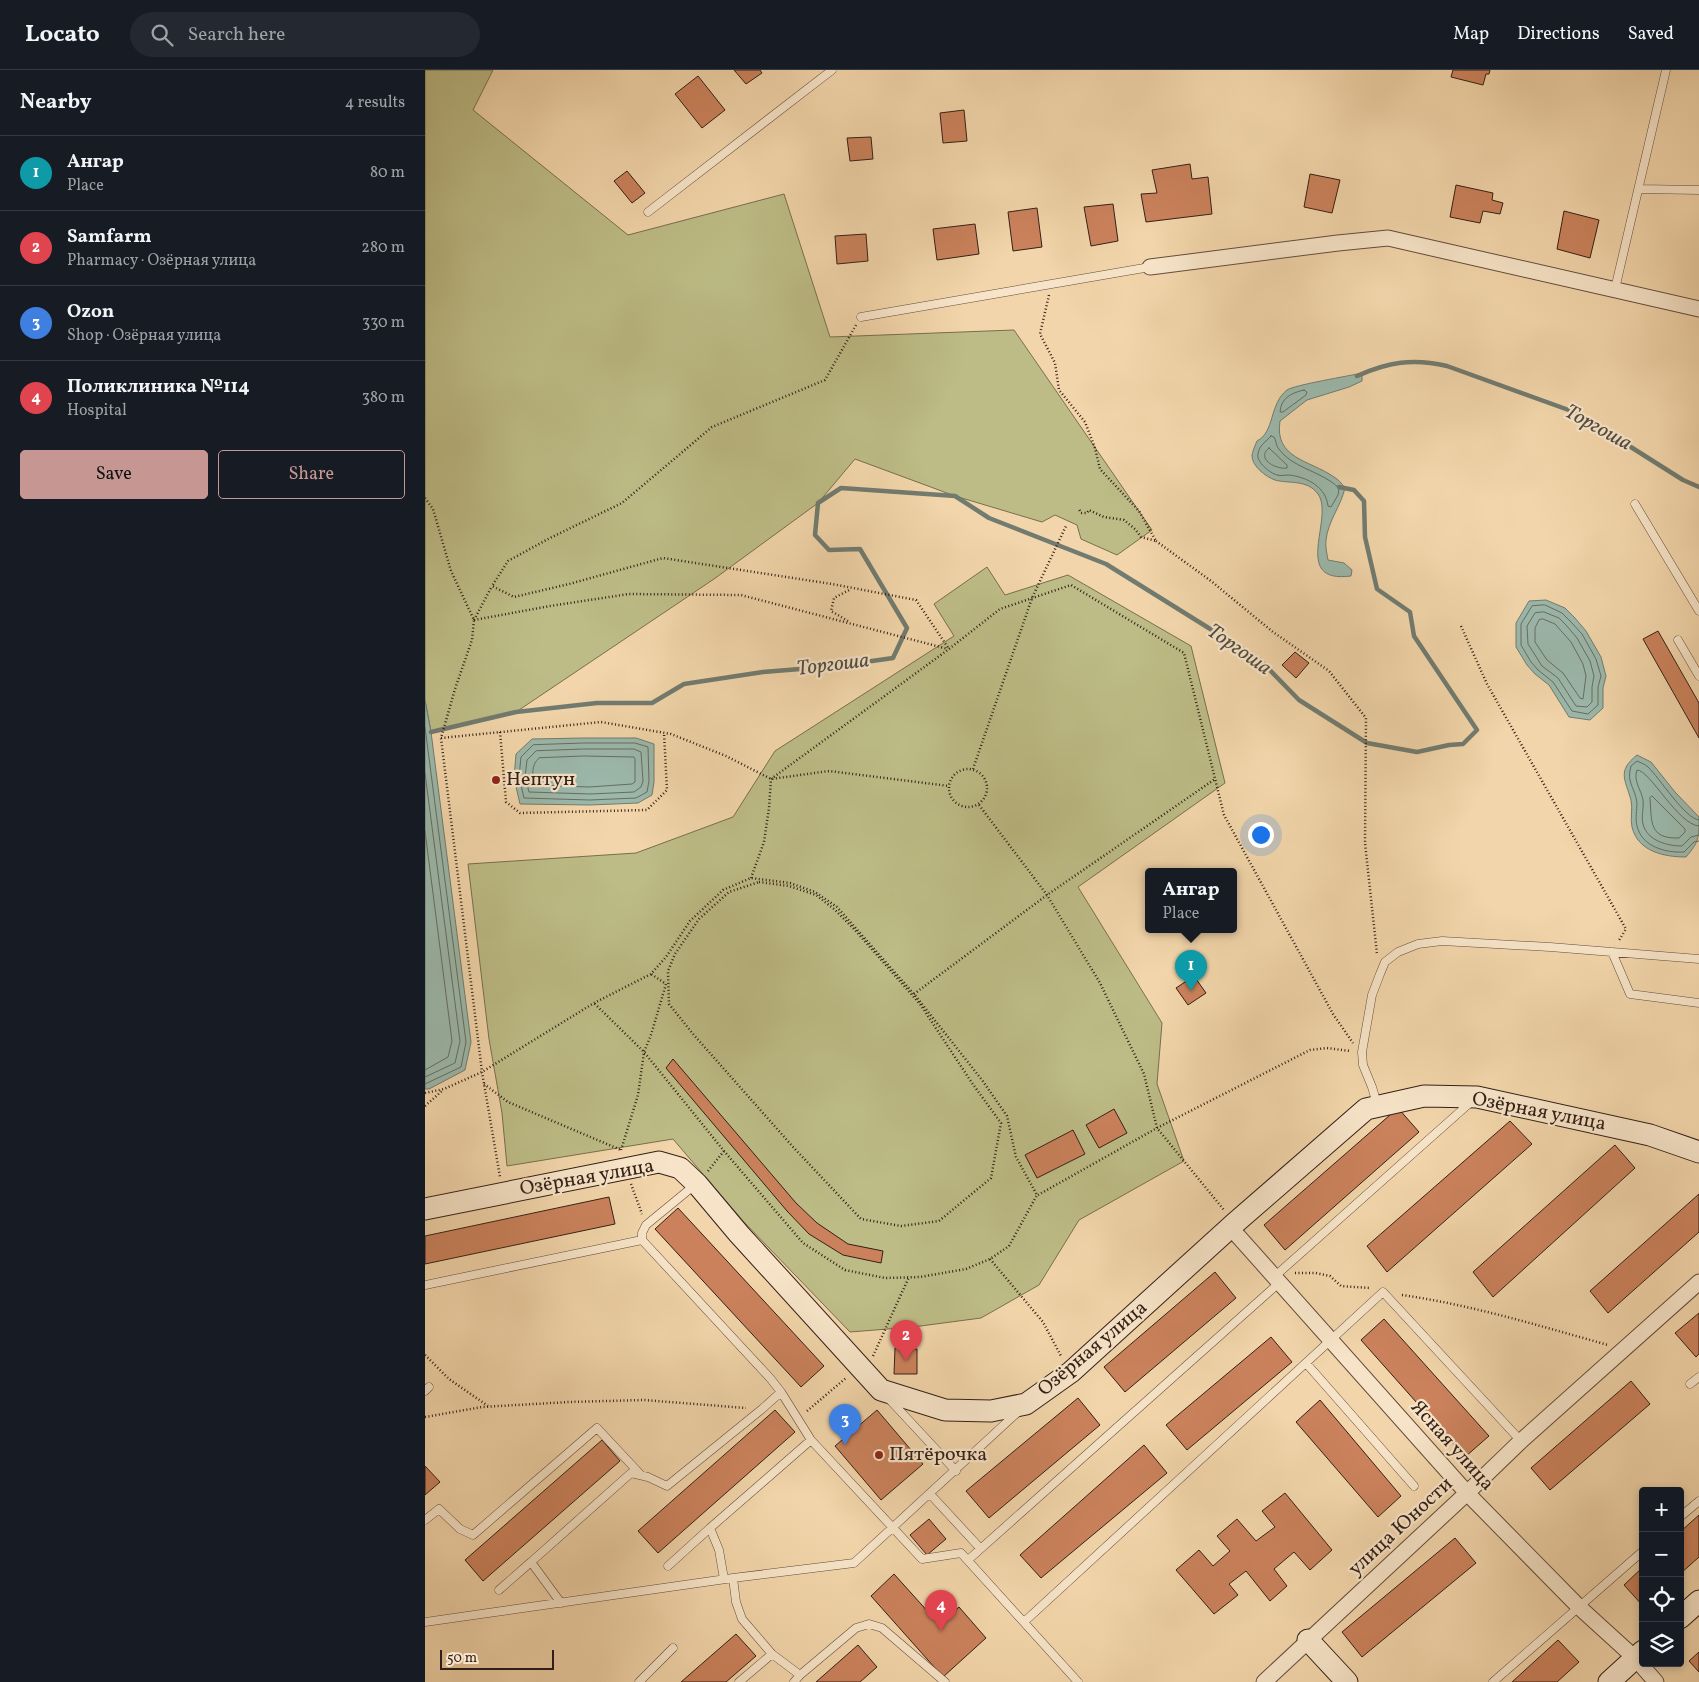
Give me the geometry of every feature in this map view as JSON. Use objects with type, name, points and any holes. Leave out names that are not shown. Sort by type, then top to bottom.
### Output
[{"type":"street","points":[[1150,267],[1388,238],[1699,309]]},
{"type":"street","name":"Озёрная улица","points":[[425,1209],[659,1162],[680,1168],[697,1184],[745,1241],[881,1390],[945,1410],[991,1411],[1026,1404],[1071,1372],[1229,1221],[1365,1109],[1424,1096],[1477,1097],[1650,1135],[1699,1152]]},
{"type":"street","name":"Ясная улица","points":[[1229,1221],[1331,1341],[1467,1494],[1579,1607],[1639,1655]]},
{"type":"street","name":"улица Юности","points":[[1264,1682],[1467,1494],[1521,1441],[1699,1282]]},
{"type":"street","points":[[1684,1614],[1699,1601]]},
{"type":"street","points":[[1308,1640],[1347,1682]]},
{"type":"street","points":[[1609,1682],[1639,1655]]},
{"type":"street","name":"Ясная улица","points":[[1647,1667],[1656,1682]]},
{"type":"lane","points":[[648,212],[832,70]]},
{"type":"lane","points":[[1615,289],[1666,70]]},
{"type":"lane","points":[[1639,189],[1699,190]]},
{"type":"lane","points":[[861,317],[1150,267]]},
{"type":"lane","points":[[1635,504],[1699,611]]},
{"type":"lane","points":[[1678,640],[1699,676]]},
{"type":"lane","points":[[1377,1106],[1363,1065],[1362,1052],[1373,995],[1380,974],[1385,962],[1398,952],[1418,944],[1442,941],[1699,959]]},
{"type":"lane","points":[[1612,952],[1630,994],[1699,1003]]},
{"type":"lane","points":[[968,1560],[1477,1097]]},
{"type":"lane","points":[[697,1184],[646,1225],[642,1233],[642,1240],[771,1378],[811,1440],[892,1529],[922,1559],[961,1553],[1079,1682]]},
{"type":"lane","points":[[425,1285],[642,1240]]},
{"type":"lane","points":[[1024,1622],[1383,1292],[1521,1441]]},
{"type":"lane","points":[[1306,1363],[1414,1486]]},
{"type":"lane","points":[[1690,1384],[1699,1377]]},
{"type":"lane","points":[[881,1390],[955,1471]]},
{"type":"lane","points":[[499,1590],[631,1473],[641,1475],[667,1486],[781,1392]]},
{"type":"lane","points":[[425,1622],[724,1579],[854,1563],[1026,1404]]},
{"type":"lane","points":[[425,1520],[439,1509],[460,1529],[473,1535],[597,1428],[641,1475]]},
{"type":"lane","points":[[668,1566],[811,1440]]},
{"type":"lane","points":[[930,1494],[981,1548]]},
{"type":"lane","points":[[1684,1514],[1699,1501]]},
{"type":"lane","points":[[710,1528],[719,1550],[724,1579]]},
{"type":"lane","points":[[1493,1682],[1639,1554]]},
{"type":"lane","points":[[531,1562],[561,1603]]},
{"type":"lane","points":[[733,1578],[736,1602],[742,1619],[772,1654],[800,1675]]},
{"type":"lane","points":[[794,1682],[857,1628],[869,1624],[882,1628],[945,1682]]},
{"type":"lane","points":[[639,1682],[673,1648]]},
{"type":"lane","points":[[739,1682],[772,1654]]},
{"type":"path","points":[[1051,284],[1040,334],[1055,363],[1059,390],[1085,422],[1095,448],[1100,469],[1139,511],[1156,541],[1273,632],[1329,671],[1366,718],[1365,843],[1380,974]]},
{"type":"path","points":[[502,1194],[482,1072],[441,738],[472,640],[474,620],[508,561],[622,503],[713,427],[825,380],[861,317]]},
{"type":"path","points":[[425,498],[433,509],[451,571],[474,620]]},
{"type":"path","points":[[1079,509],[1084,514],[1089,510],[1105,517],[1123,520],[1135,529],[1141,538],[1156,541]]},
{"type":"path","points":[[973,769],[1032,598],[1067,526]]},
{"type":"path","points":[[493,586],[514,597],[663,558],[916,600],[949,649]]},
{"type":"path","points":[[751,878],[764,842],[771,779],[949,649],[1000,609],[1071,585],[1184,652],[1224,814],[1329,1006],[1349,1038]]},
{"type":"path","points":[[852,588],[834,598],[831,611],[852,623]]},
{"type":"path","points":[[474,620],[550,606],[639,594],[741,595],[949,649]]},
{"type":"path","points":[[1461,626],[1487,684],[1626,929],[1612,952]]},
{"type":"path","points":[[441,738],[601,722],[671,734],[726,756],[771,779],[829,771],[949,786]]},
{"type":"path","points":[[500,732],[506,802],[520,813],[647,810],[667,790],[664,733]]},
{"type":"path","points":[[966,769],[973,769],[983,776],[988,788],[979,805],[967,808],[960,806],[951,798],[949,786],[955,774],[966,769]]},
{"type":"path","points":[[914,994],[1047,895],[1215,778]]},
{"type":"path","points":[[979,805],[1047,895],[1100,983],[1144,1074],[1157,1128],[1229,1221]]},
{"type":"path","points":[[425,1093],[444,1089],[482,1072],[594,1003],[651,974],[666,957],[690,921],[723,890],[751,878],[790,883],[815,892],[837,907],[914,994],[982,1080],[1007,1116],[1016,1156],[1037,1195]]},
{"type":"path","points":[[759,882],[789,886],[816,895],[834,909],[920,1004],[971,1083],[1001,1123],[991,1178],[939,1221],[901,1226],[861,1219],[794,1148],[693,1034],[669,1004],[668,971],[675,954],[699,919],[729,892],[759,882]]},
{"type":"path","points":[[484,1084],[508,1102],[621,1150],[638,1095],[644,1052],[666,984],[651,974]]},
{"type":"path","points":[[594,1003],[644,1052],[724,1151],[803,1243],[845,1270],[885,1278],[909,1277],[966,1269],[990,1259],[1009,1246],[1037,1195],[1157,1128],[1309,1050],[1327,1048],[1362,1052]]},
{"type":"path","points":[[425,1106],[444,1089]]},
{"type":"path","points":[[697,1184],[724,1151]]},
{"type":"path","points":[[625,1168],[646,1225]]},
{"type":"path","points":[[990,1259],[1043,1322],[1071,1372]]},
{"type":"path","points":[[1278,1277],[1316,1273],[1330,1276],[1341,1286],[1373,1289],[1435,1300],[1624,1349]]},
{"type":"path","points":[[872,1359],[909,1277]]},
{"type":"path","points":[[425,1355],[449,1379],[489,1407]]},
{"type":"path","points":[[798,1419],[849,1375]]},
{"type":"path","points":[[425,1417],[489,1407],[644,1400],[762,1409]]},
{"type":"shaded area","points":[[425,70],[493,70],[473,110],[628,235],[784,194],[830,337],[1014,330],[1152,530],[1117,555],[1081,539],[1077,525],[1055,515],[1042,522],[955,496],[855,459],[818,503],[714,579],[516,712],[431,732],[425,700]]},
{"type":"shaded area","points":[[987,567],[1005,595],[1068,575],[1191,646],[1225,783],[1078,887],[1162,1023],[1157,1084],[1184,1161],[1079,1220],[1039,1285],[981,1318],[913,1327],[850,1332],[743,1221],[673,1139],[507,1166],[502,1113],[489,1039],[468,864],[636,853],[733,817],[775,751],[954,636],[934,604]]},
{"type":"water","points":[[1362,373],[1362,381],[1307,400],[1280,421],[1280,434],[1288,451],[1305,462],[1325,471],[1345,488],[1329,526],[1326,547],[1328,560],[1344,563],[1352,570],[1351,576],[1333,576],[1323,570],[1318,560],[1322,505],[1318,494],[1309,486],[1275,480],[1268,476],[1254,464],[1252,454],[1257,441],[1263,437],[1270,425],[1277,403],[1287,390],[1310,383]]},
{"type":"water","points":[[1546,600],[1565,608],[1574,617],[1586,631],[1601,657],[1606,676],[1603,688],[1603,708],[1590,720],[1569,717],[1549,685],[1527,665],[1516,647],[1516,623],[1529,601]]},
{"type":"water","points":[[425,700],[431,732],[471,1042],[465,1070],[429,1089],[425,1089]]},
{"type":"water","points":[[636,738],[654,744],[652,795],[638,803],[590,805],[520,804],[514,778],[516,754],[532,739]]},
{"type":"water","points":[[1637,755],[1651,762],[1675,792],[1699,817],[1697,839],[1694,847],[1686,857],[1670,856],[1653,851],[1640,842],[1635,835],[1631,824],[1631,800],[1624,776],[1627,766]]},
{"type":"building","points":[[734,70],[760,70],[762,73],[746,84]]},
{"type":"building","points":[[1453,70],[1490,70],[1489,74],[1486,74],[1483,85],[1451,77]]},
{"type":"building","points":[[698,76],[725,110],[702,128],[675,94]]},
{"type":"building","points":[[964,110],[967,141],[943,143],[940,113]]},
{"type":"building","points":[[871,137],[873,159],[850,161],[847,138]]},
{"type":"building","points":[[1190,164],[1192,179],[1208,177],[1212,214],[1146,222],[1141,194],[1157,193],[1152,170]]},
{"type":"building","points":[[627,171],[645,193],[632,203],[614,181]]},
{"type":"building","points":[[1310,174],[1340,180],[1332,213],[1304,207]]},
{"type":"building","points":[[1456,185],[1493,193],[1492,200],[1503,203],[1500,214],[1483,211],[1480,223],[1450,217]]},
{"type":"building","points":[[1113,204],[1118,241],[1091,246],[1084,207]]},
{"type":"building","points":[[1037,208],[1042,247],[1013,251],[1008,212]]},
{"type":"building","points":[[1564,211],[1599,220],[1590,258],[1557,249]]},
{"type":"building","points":[[975,224],[979,254],[937,260],[933,229]]},
{"type":"building","points":[[866,234],[868,261],[837,264],[835,236]]},
{"type":"building","points":[[1658,631],[1699,703],[1699,738],[1643,639]]},
{"type":"building","points":[[1295,652],[1309,663],[1296,678],[1282,665]]},
{"type":"building","points":[[1194,976],[1206,993],[1188,1005],[1176,988]]},
{"type":"building","points":[[673,1059],[796,1203],[817,1223],[848,1244],[883,1251],[881,1263],[843,1255],[809,1234],[787,1211],[666,1068]]},
{"type":"building","points":[[1398,1108],[1419,1132],[1285,1250],[1264,1225]]},
{"type":"building","points":[[1114,1109],[1127,1133],[1099,1148],[1086,1125]]},
{"type":"building","points":[[1510,1121],[1532,1144],[1387,1272],[1367,1246]]},
{"type":"building","points":[[1073,1130],[1085,1154],[1037,1178],[1025,1155]]},
{"type":"building","points":[[1615,1145],[1635,1168],[1493,1297],[1473,1272]]},
{"type":"building","points":[[1699,1194],[1699,1232],[1608,1313],[1590,1291]]},
{"type":"building","points":[[609,1197],[615,1224],[425,1264],[425,1236]]},
{"type":"building","points":[[678,1208],[824,1366],[801,1387],[655,1229]]},
{"type":"building","points":[[1215,1272],[1236,1298],[1125,1392],[1104,1367]]},
{"type":"building","points":[[1699,1313],[1699,1354],[1696,1357],[1675,1333]]},
{"type":"building","points":[[1384,1319],[1489,1436],[1465,1457],[1361,1340]]},
{"type":"building","points":[[1271,1337],[1292,1362],[1187,1450],[1166,1425]]},
{"type":"building","points":[[895,1348],[917,1349],[917,1374],[894,1374]]},
{"type":"building","points":[[1631,1381],[1650,1404],[1550,1490],[1531,1468]]},
{"type":"building","points":[[1078,1398],[1100,1425],[989,1518],[966,1491]]},
{"type":"building","points":[[1320,1400],[1401,1496],[1378,1517],[1296,1422]]},
{"type":"building","points":[[775,1410],[795,1432],[658,1553],[638,1531]]},
{"type":"building","name":"Пятёрочка","points":[[877,1410],[923,1464],[881,1500],[835,1446]]},
{"type":"building","points":[[602,1440],[620,1461],[483,1581],[465,1560]]},
{"type":"building","points":[[1144,1445],[1167,1473],[1041,1578],[1020,1555]]},
{"type":"building","points":[[425,1466],[440,1482],[425,1495]]},
{"type":"building","points":[[1285,1493],[1332,1550],[1310,1570],[1294,1552],[1274,1569],[1287,1586],[1270,1601],[1246,1571],[1229,1584],[1238,1595],[1214,1614],[1176,1570],[1199,1550],[1213,1566],[1230,1551],[1217,1536],[1237,1519],[1256,1541],[1275,1527],[1262,1511]]},
{"type":"building","points":[[1699,1515],[1699,1557],[1684,1570],[1684,1532],[1684,1528]]},
{"type":"building","points":[[929,1519],[946,1539],[927,1555],[910,1535]]},
{"type":"building","points":[[1455,1538],[1476,1563],[1362,1657],[1342,1632]]},
{"type":"building","points":[[1639,1571],[1639,1602],[1624,1585]]},
{"type":"building","points":[[894,1574],[939,1624],[959,1607],[986,1638],[943,1677],[871,1596]]},
{"type":"building","points":[[736,1634],[756,1656],[726,1682],[681,1682]]},
{"type":"building","points":[[1558,1640],[1579,1662],[1557,1682],[1512,1682]]},
{"type":"building","points":[[858,1645],[877,1667],[860,1682],[816,1682]]},
{"type":"building","points":[[1699,1652],[1699,1672],[1689,1661]]},
{"type":"waterway","name":"Торгоша","points":[[1357,376],[1379,367],[1401,363],[1423,362],[1447,366],[1577,413],[1683,480],[1699,487]]},
{"type":"waterway","name":"Торгоша","points":[[431,732],[516,712],[597,703],[652,703],[684,684],[763,672],[837,666],[893,658],[907,628],[860,549],[829,550],[815,535],[818,503],[841,488],[955,496],[989,518],[1106,564],[1260,660],[1299,700],[1367,743],[1417,752],[1463,744],[1477,730],[1414,636],[1410,612],[1377,589],[1365,537],[1364,501],[1354,490],[1339,487]]},
{"type":"place","name":"Нептун","points":[[496,780]]},
{"type":"place","name":"Ангар","points":[[1191,991]]},
{"type":"place","name":"Samfarm","points":[[906,1361]]},
{"type":"place","name":"Ozon","points":[[845,1445]]},
{"type":"place","name":"Пятёрочка","points":[[879,1455]]},
{"type":"place","name":"Поликлиника №114","points":[[941,1631]]}]
